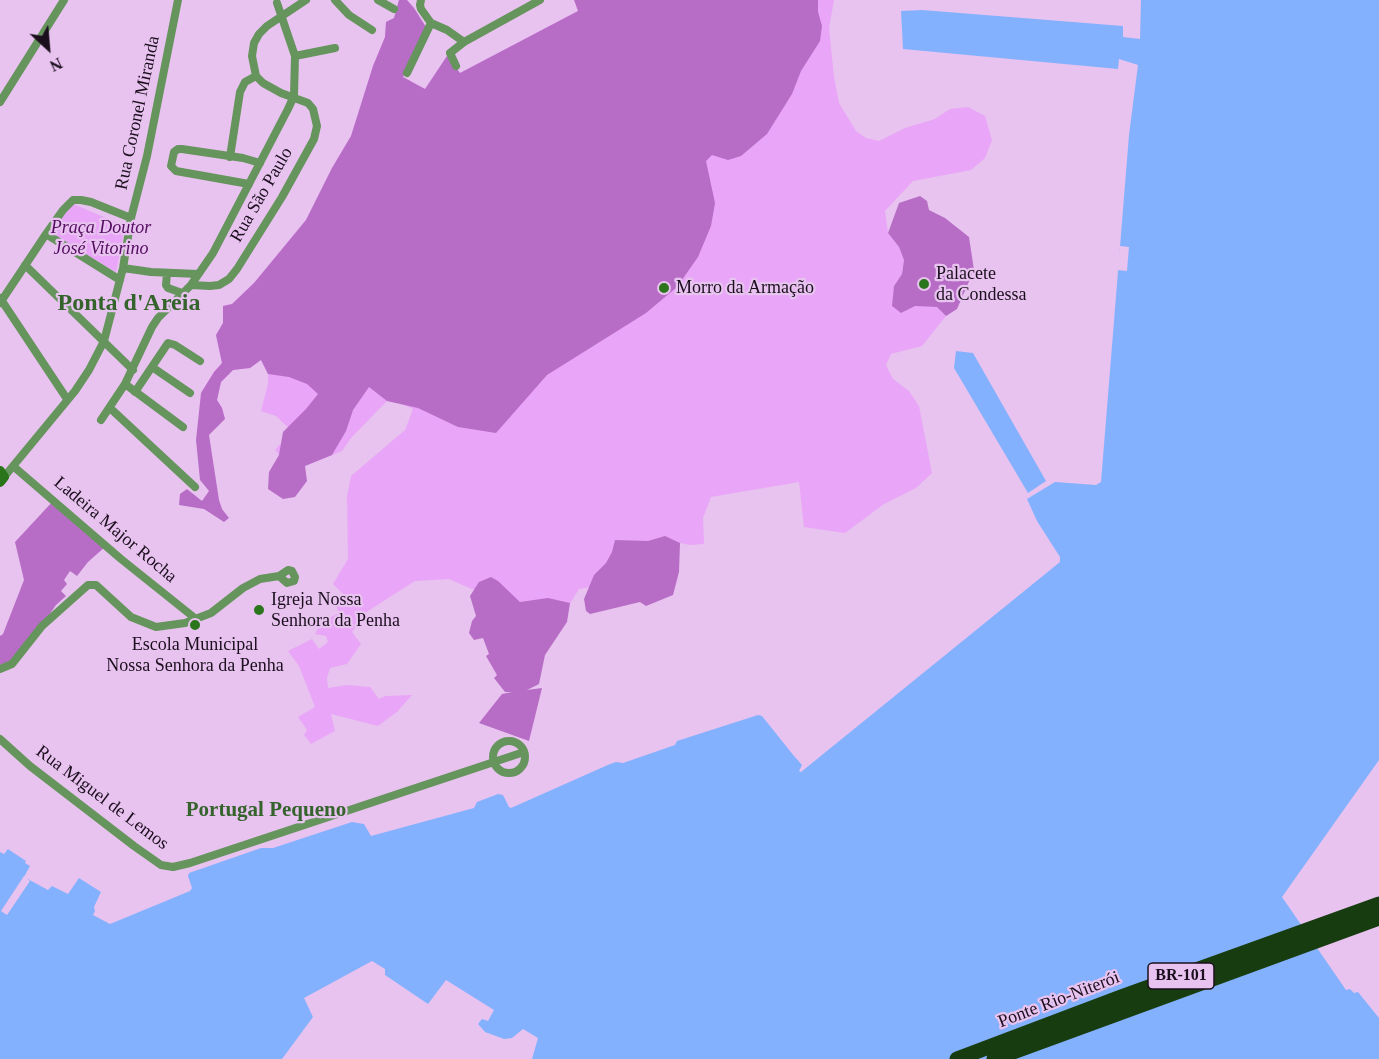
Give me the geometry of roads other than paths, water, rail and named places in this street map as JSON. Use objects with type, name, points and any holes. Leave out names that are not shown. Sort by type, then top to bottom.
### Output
[{"type":"highway","name":"Ponte Rio-Niterói","points":[[957,1059],[1379,904]]},
{"type":"highway","name":"Ponte Rio-Niterói","points":[[994,1059],[1379,918]]},
{"type":"street","points":[[0,102],[64,0]]},
{"type":"street","name":"Rua Coronel Miranda","points":[[1,477],[14,466],[67,399],[88,370],[104,341],[123,268],[131,218],[147,156],[178,0]]},
{"type":"street","points":[[294,96],[271,88],[256,76],[252,56],[254,43],[259,34],[306,0]]},
{"type":"street","points":[[335,0],[349,15],[372,30]]},
{"type":"street","points":[[378,0],[394,9]]},
{"type":"street","points":[[421,0],[420,5],[431,23],[447,30],[464,42]]},
{"type":"street","points":[[456,66],[450,53],[464,42],[540,0]]},
{"type":"street","points":[[101,420],[133,370],[152,327],[191,285],[218,243],[294,96],[295,56],[277,3]]},
{"type":"street","points":[[407,73],[431,23]]},
{"type":"street","points":[[295,56],[335,48]]},
{"type":"street","points":[[230,157],[240,92],[246,82],[256,76]]},
{"type":"street","name":"Rua São Paulo","points":[[191,285],[219,285],[229,279],[282,197],[314,139],[317,126],[313,109],[308,103],[294,96]]},
{"type":"street","points":[[249,184],[176,171],[171,166],[174,153],[178,149],[260,163]]},
{"type":"street","points":[[67,399],[0,300],[63,210],[73,200],[90,202],[131,218]]},
{"type":"street","points":[[46,234],[120,280]]},
{"type":"street","points":[[24,265],[133,370]]},
{"type":"street","points":[[123,268],[198,274]]},
{"type":"street","points":[[167,273],[168,288],[182,293]]},
{"type":"street","points":[[135,392],[165,345],[171,343],[200,361]]},
{"type":"street","points":[[152,367],[190,393]]},
{"type":"street","points":[[125,384],[183,427]]},
{"type":"street","points":[[110,408],[195,487]]},
{"type":"street","name":"Ladeira Major Rocha","points":[[14,466],[121,560],[196,619]]},
{"type":"street","points":[[0,669],[12,664],[42,626],[87,585],[96,585],[131,617],[151,626],[172,626],[211,613],[254,581],[276,576]]},
{"type":"street","name":"Rua Miguel de Lemos","points":[[0,739],[30,766],[154,861],[167,867],[190,863],[524,752]]},
{"type":"street","points":[[503,741],[513,741],[522,747],[524,762],[516,771],[500,771],[494,762],[493,752],[503,741]]},
{"type":"water","points":[[1141,0],[1379,0],[1379,760],[1282,897],[1346,990],[1358,992],[1379,1018],[1379,1059],[532,1059],[538,1038],[523,1029],[512,1038],[504,1039],[485,1032],[478,1024],[482,1019],[488,1021],[494,1010],[446,980],[428,1004],[385,975],[385,969],[372,961],[304,998],[313,1017],[282,1059],[0,1059],[0,852],[4,854],[8,849],[26,861],[25,863],[30,866],[24,877],[48,890],[52,886],[68,894],[79,878],[101,892],[93,915],[110,924],[190,891],[192,888],[189,873],[261,848],[273,848],[352,822],[364,824],[371,836],[474,808],[477,802],[498,794],[503,795],[511,808],[610,764],[623,763],[675,745],[677,741],[758,715],[762,716],[802,765],[799,771],[801,772],[1060,562],[1060,557],[1037,521],[1027,499],[1055,482],[1096,485],[1101,482],[1129,135],[1138,65],[1119,59],[1118,69],[903,49],[901,11],[922,10],[1123,26],[1123,37],[1140,39]]},
{"type":"water","points":[[956,351],[973,353],[1046,481],[1028,493],[954,368]]},
{"type":"place","name":"Palacete da Condessa","points":[[924,284]]},
{"type":"place","name":"Morro da Armação","points":[[664,288]]},
{"type":"place","name":"Igreja Nossa Senhora da Penha","points":[[259,610]]},
{"type":"place","name":"Escola Municipal Nossa Senhora da Penha","points":[[195,625]]},
{"type":"district","name":"Ponta d'Areia","points":[[129,304]]},
{"type":"district","name":"Portugal Pequeno","points":[[266,811]]},
{"type":"park label","name":"Praça Doutor José Vitorino","points":[[101,238]]}]
